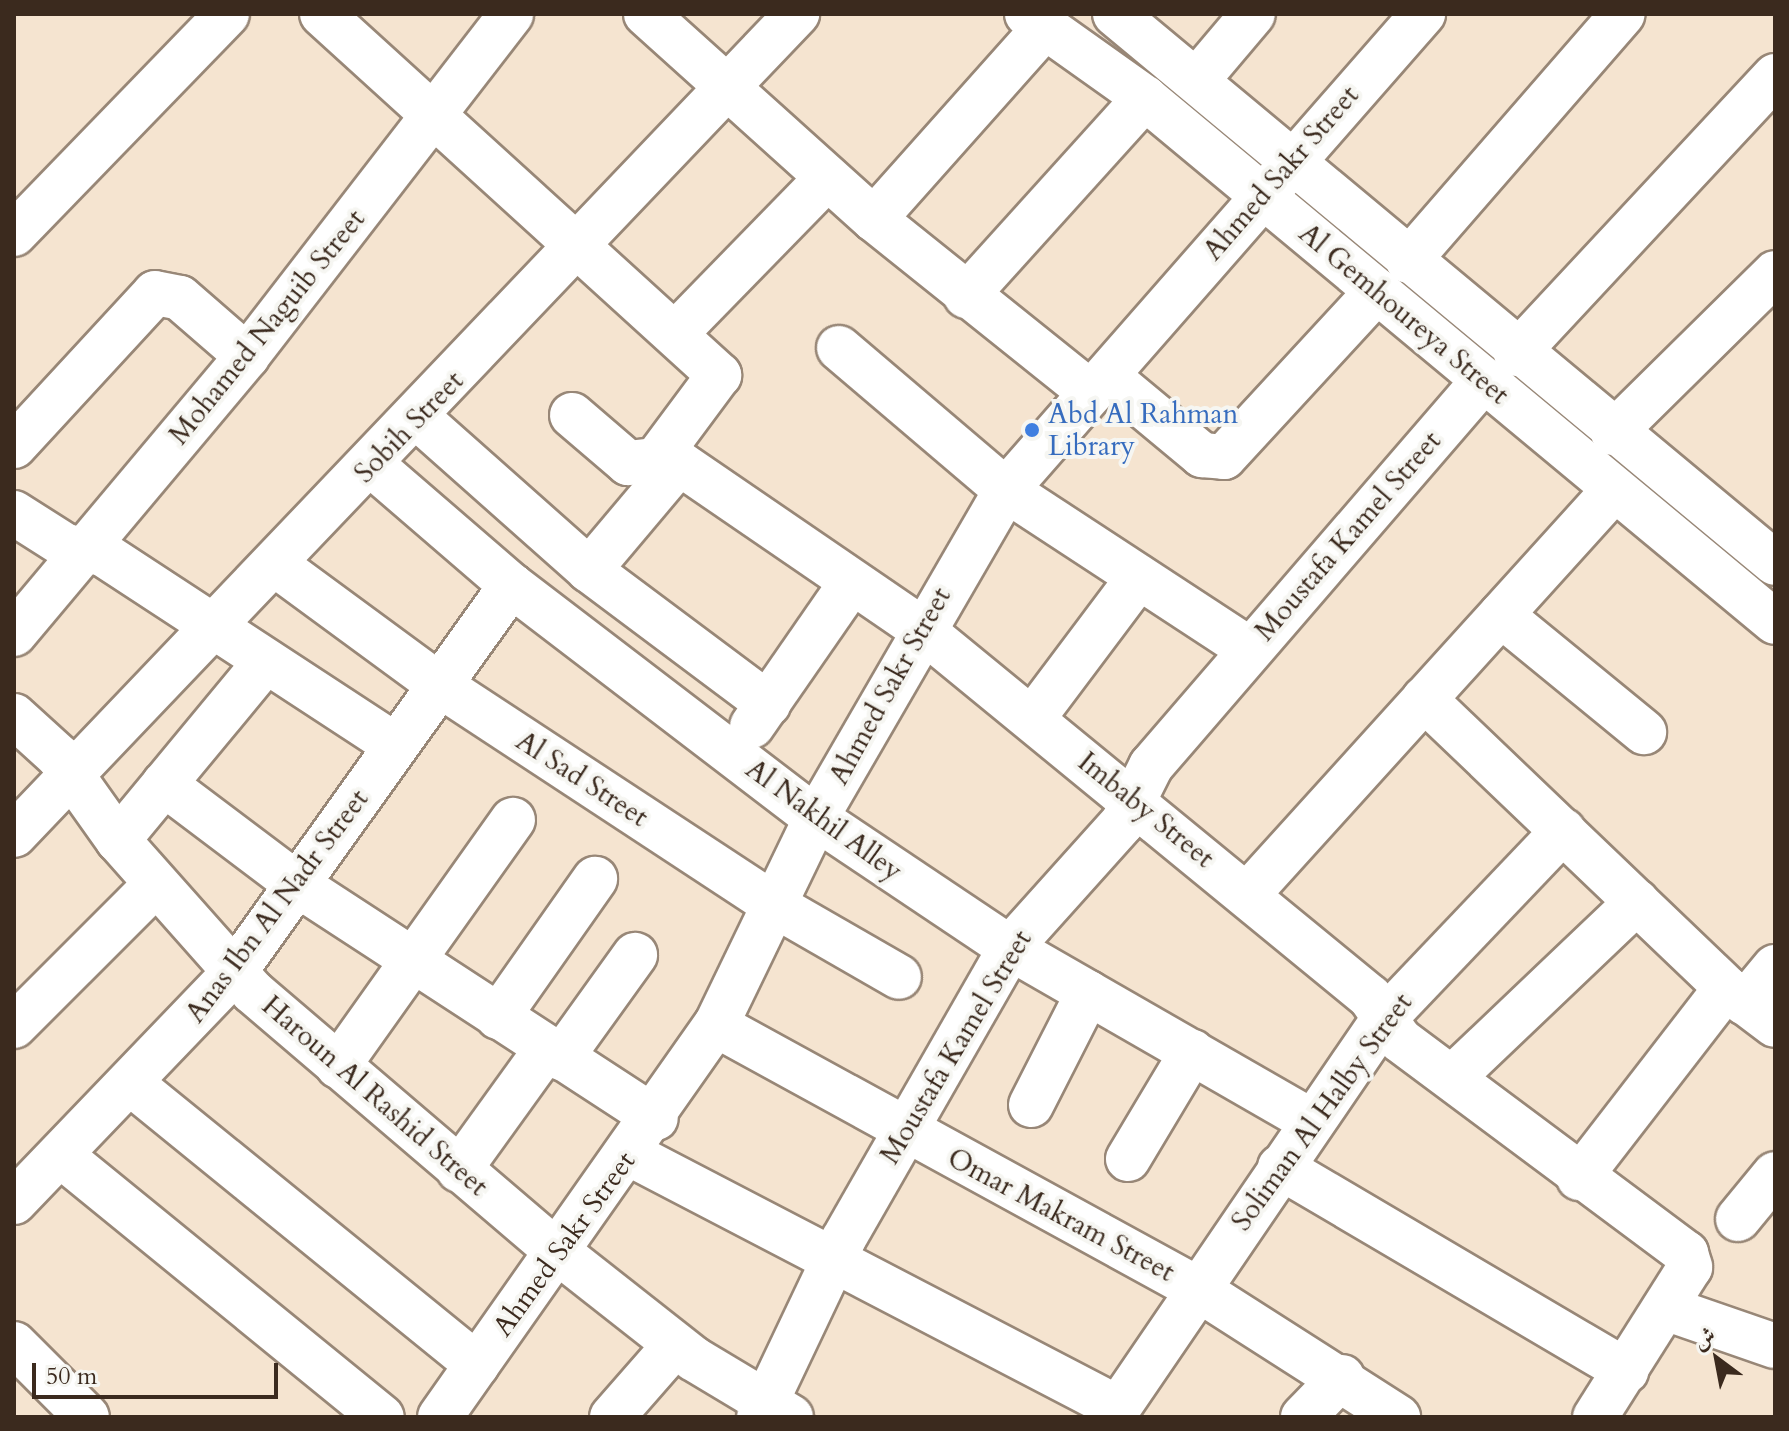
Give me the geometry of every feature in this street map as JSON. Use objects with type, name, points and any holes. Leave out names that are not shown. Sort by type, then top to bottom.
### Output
[{"type":"street","points":[[14,234],[227,14]]},
{"type":"street","points":[[322,14],[581,247],[721,379],[668,460],[589,570]]},
{"type":"street","name":"Mohamed Naguib Street","points":[[14,634],[247,356],[437,116],[511,14]]},
{"type":"street","points":[[646,14],[827,178],[966,296],[1202,455],[1224,457],[1377,291]]},
{"type":"street","name":"Sobih Street","points":[[14,835],[373,466],[731,89],[797,14]]},
{"type":"street","name":"Al Gemhoureya Street","points":[[1115,14],[1198,79],[1408,261],[1499,368],[1614,490],[1775,622]]},
{"type":"street","points":[[1198,79],[1253,14]]},
{"type":"street","name":"Ahmed Sakr Street","points":[[440,1417],[553,1248],[630,1154],[716,1025],[816,818],[920,628],[1006,490],[1289,160],[1423,14]]},
{"type":"street","points":[[1408,261],[1623,14]]},
{"type":"street","points":[[874,219],[1036,20]]},
{"type":"street","name":"Al Gemhoureya Street","points":[[1036,20],[1145,98],[1377,291],[1499,368],[1613,433],[1775,563]]},
{"type":"street","name":"Moustafa Kamel Street","points":[[773,1413],[834,1257],[1010,948],[1135,800],[1151,766],[1249,649],[1499,368],[1775,76]]},
{"type":"street","points":[[966,296],[1145,98]]},
{"type":"street","points":[[675,334],[827,178]]},
{"type":"street","points":[[1613,433],[1775,273]]},
{"type":"street","points":[[14,446],[155,293],[180,298],[247,356]]},
{"type":"street","points":[[839,348],[1006,490],[1249,649]]},
{"type":"street","points":[[572,415],[628,463],[668,460]]},
{"type":"street","points":[[418,418],[589,570],[768,704]]},
{"type":"street","name":"Imbaby Street","points":[[668,460],[920,628],[1135,800],[1370,997],[1400,1040],[1567,1158],[1579,1178],[1691,1259],[1665,1308]]},
{"type":"street","name":"Al Nakhil Alley","points":[[373,466],[511,585],[816,818],[1010,948],[1311,1121]]},
{"type":"street","points":[[1248,894],[1614,490]]},
{"type":"street","points":[[14,513],[85,550],[215,628],[396,746]]},
{"type":"street","name":"Al Sad Street","points":[[276,565],[441,686],[774,905],[899,977]]},
{"type":"street","points":[[1033,718],[1139,577]]},
{"type":"street","points":[[732,754],[851,583]]},
{"type":"street","name":"Anas Ibn Al Nadr Street","points":[[16,1195],[64,1158],[134,1086],[233,974],[511,585]]},
{"type":"street","points":[[1501,615],[1644,732]]},
{"type":"street","points":[[118,840],[266,661]]},
{"type":"street","points":[[1424,699],[1748,1005]]},
{"type":"street","name":"Haroun Al Rashid Street","points":[[14,716],[59,757],[70,777],[118,840],[233,974],[553,1248],[675,1345],[773,1413]]},
{"type":"street","points":[[164,784],[298,885],[656,1118]]},
{"type":"street","points":[[338,1066],[513,820]]},
{"type":"street","name":"Soliman Al Halby Street","points":[[1115,1412],[1196,1288],[1384,1019],[1563,831]]},
{"type":"street","points":[[498,1017],[595,879]]},
{"type":"street","points":[[14,1026],[155,885]]},
{"type":"street","points":[[1453,1077],[1637,902]]},
{"type":"street","points":[[459,1170],[635,955]]},
{"type":"street","points":[[1579,1178],[1748,1005],[1775,967]]},
{"type":"street","points":[[1031,1105],[1088,993]]},
{"type":"street","name":"Omar Makram Street","points":[[716,1025],[1196,1288],[1342,1377],[1398,1417]]},
{"type":"street","points":[[1128,1159],[1192,1052]]},
{"type":"street","points":[[134,1086],[477,1365]]},
{"type":"street","points":[[630,1154],[834,1257],[1115,1412]]},
{"type":"street","points":[[64,1158],[382,1417]]},
{"type":"street","points":[[1280,1167],[1626,1371]]},
{"type":"street","points":[[1738,1219],[1775,1174]]},
{"type":"street","points":[[1595,1417],[1665,1308],[1775,1346]]},
{"type":"street","points":[[14,1344],[87,1417]]},
{"type":"street","points":[[612,1417],[675,1345]]},
{"type":"street","points":[[1303,1417],[1342,1377]]},
{"type":"place","name":"Abd Al Rahman Library","points":[[1032,430]]}]
